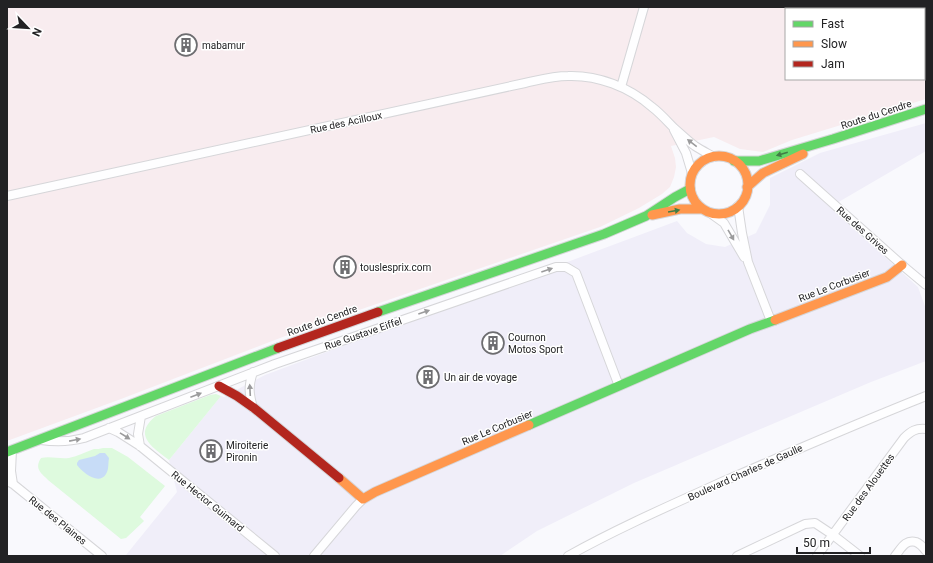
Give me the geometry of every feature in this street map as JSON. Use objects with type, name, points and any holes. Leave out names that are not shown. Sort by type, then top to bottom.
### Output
[{"type":"main road","name":"Route du Cendre","points":[[734,161],[759,161],[926,109]]},
{"type":"main road","name":"Route du Cendre","points":[[747,187],[763,173],[833,139]]},
{"type":"main road","points":[[724,157],[734,161],[744,172],[747,182],[745,197],[734,210],[715,214],[706,211],[699,206],[693,198],[690,189],[692,173],[699,164],[708,158],[724,157]]},
{"type":"main road","name":"Route du Cendre","points":[[10,451],[239,362],[604,234],[646,216],[690,189]]},
{"type":"main road","name":"Route du Cendre","points":[[646,216],[680,209],[706,211]]},
{"type":"main road","name":"Rue Le Corbusier","points":[[363,499],[375,492],[750,329],[887,277],[902,264]]},
{"type":"main road","points":[[219,386],[229,391],[253,408],[363,499]]},
{"type":"street","points":[[621,87],[644,7]]},
{"type":"street","name":"Rue des Acilloux","points":[[7,196],[551,78],[567,76],[594,78],[621,87],[651,105],[695,146],[714,157]]},
{"type":"street","name":"Rue des Acilloux","points":[[673,127],[686,153],[692,173]]},
{"type":"street","name":"Rue des Grives","points":[[800,174],[926,285]]},
{"type":"street","points":[[738,206],[748,262],[771,321]]},
{"type":"street","points":[[706,211],[724,223],[748,262]]},
{"type":"street","name":"Rue Gustave Eiffel","points":[[36,440],[54,442],[72,441],[84,438],[302,354],[556,267],[566,267],[576,273],[619,386]]},
{"type":"street","points":[[253,408],[249,394],[250,382],[254,372]]},
{"type":"street","name":"Boulevard Charles de Gaulle","points":[[568,556],[622,527],[660,510],[862,421],[926,396]]},
{"type":"street","points":[[140,446],[138,434],[141,416]]},
{"type":"street","name":"Rue Hector Guimard","points":[[109,428],[140,446],[275,556]]},
{"type":"street","name":"Rue des Alouettes","points":[[817,556],[904,438],[917,429],[926,429]]},
{"type":"street","name":"Rue des Plaines","points":[[10,451],[11,471],[9,485],[102,556]]},
{"type":"street","points":[[314,556],[363,499]]},
{"type":"street","points":[[737,556],[805,524],[815,523],[860,556]]},
{"type":"street","points":[[894,556],[909,541],[920,544],[926,551]]},
{"type":"shaded area","points":[[7,7],[926,7],[926,99],[792,140],[763,152],[740,149],[714,137],[671,146],[676,167],[670,187],[662,194],[639,208],[600,227],[301,330],[7,441]]},
{"type":"shaded area","points":[[926,123],[926,151],[830,207],[918,287],[926,309],[926,361],[871,382],[634,483],[537,531],[500,556],[126,555],[177,492],[169,460],[221,396],[224,397],[265,375],[677,221],[687,233],[706,244],[725,247],[756,233],[770,205],[770,178],[820,153]]},
{"type":"green space","points":[[216,394],[221,396],[169,460],[156,450],[147,440],[145,435],[146,429],[149,423],[156,416]]},
{"type":"green space","points":[[112,448],[128,457],[165,486],[140,517],[144,521],[126,538],[121,539],[48,480],[38,468],[41,458],[69,458],[94,449]]},
{"type":"water","points":[[100,453],[105,453],[109,458],[108,471],[99,479],[91,477],[77,465],[77,463],[79,460],[95,456]]},
{"type":"traffic: fast","points":[[734,161],[759,161],[926,109]]},
{"type":"traffic: fast","points":[[378,312],[604,234],[646,216],[690,189]]},
{"type":"traffic: fast","points":[[529,425],[750,329],[775,320]]},
{"type":"traffic: fast","points":[[7,452],[278,348]]},
{"type":"traffic: slow","points":[[747,187],[763,173],[803,154]]},
{"type":"traffic: slow","points":[[719,156],[730,158],[743,169],[746,174],[748,185],[746,196],[735,209],[730,212],[719,214],[708,212],[695,201],[692,196],[690,185],[692,174],[703,161],[708,158],[719,156]]},
{"type":"traffic: slow","points":[[652,215],[680,209],[703,209]]},
{"type":"traffic: slow","points":[[775,320],[887,277],[902,265]]},
{"type":"traffic: slow","points":[[339,478],[363,499],[375,492],[529,425]]},
{"type":"traffic: jam","points":[[278,348],[378,312]]},
{"type":"traffic: jam","points":[[219,386],[254,408],[339,478]]},
{"type":"place","name":"mabamur","points":[[186,45]]},
{"type":"place","name":"touslesprix.com","points":[[345,267]]},
{"type":"place","name":"Cournon Motos Sport","points":[[493,343]]},
{"type":"place","name":"Un air de voyage","points":[[428,377]]},
{"type":"place","name":"Miroiterie Pironin","points":[[211,451]]}]
